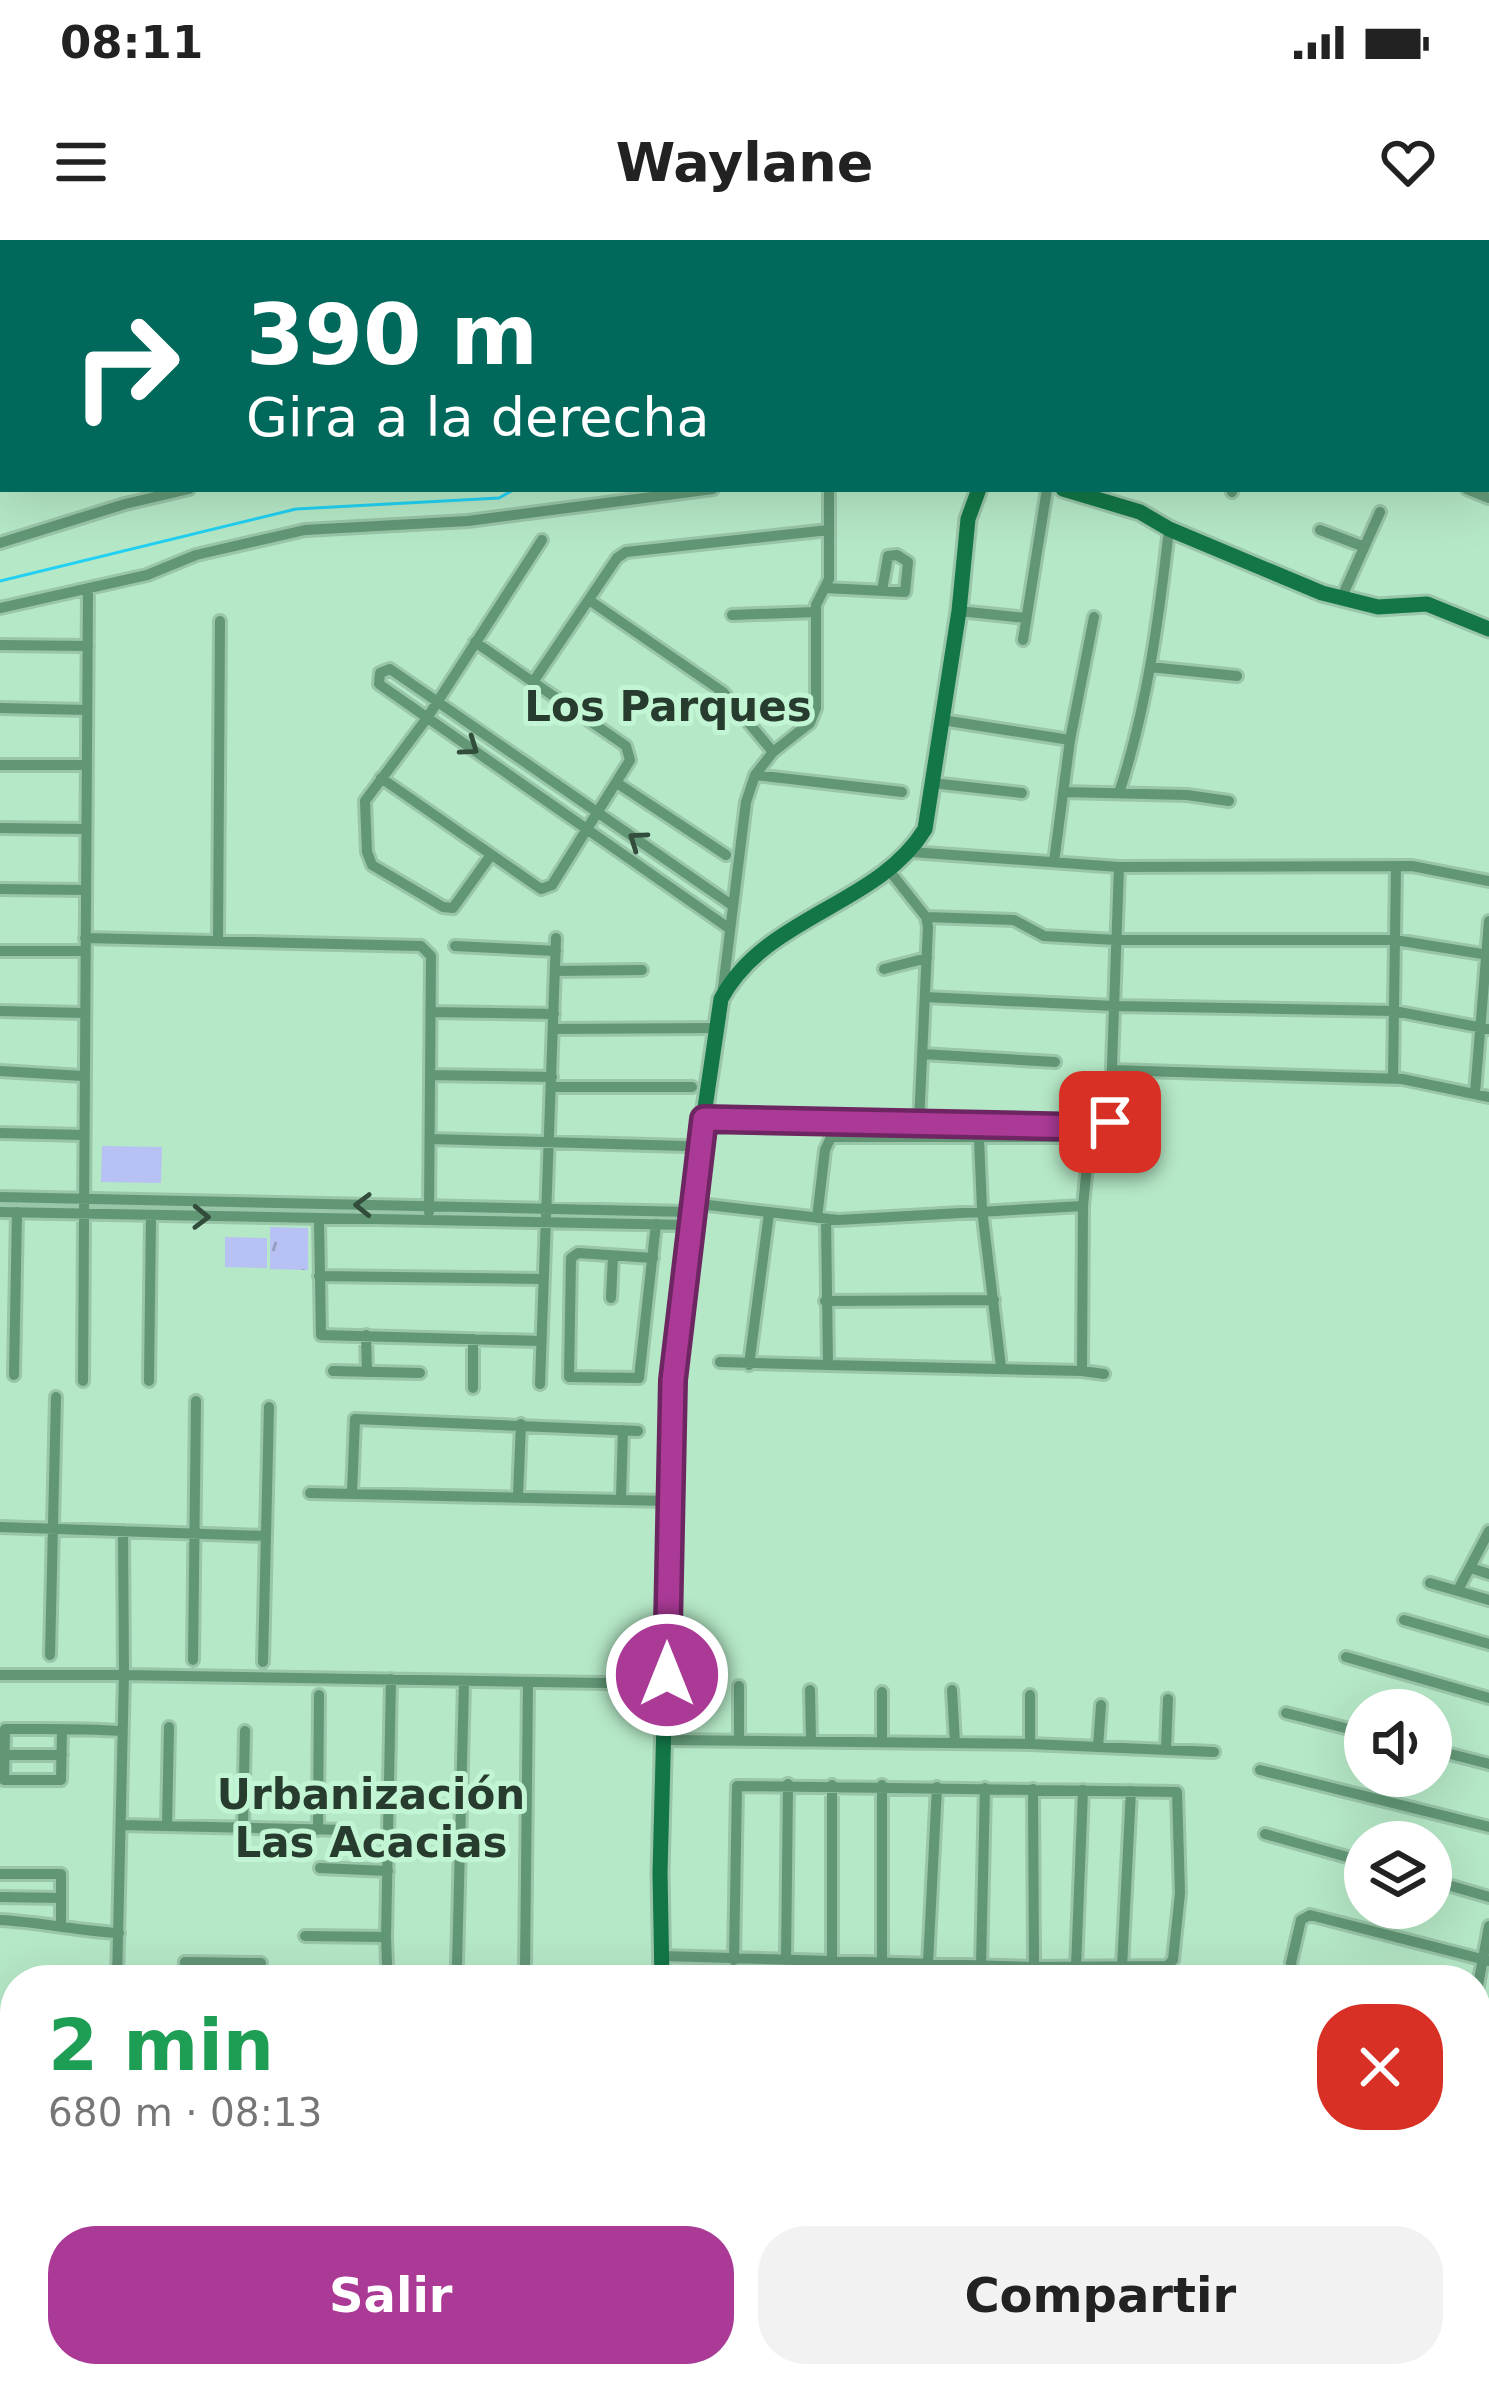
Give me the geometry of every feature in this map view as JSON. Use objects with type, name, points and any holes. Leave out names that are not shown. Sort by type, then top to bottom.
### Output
[{"type":"street","points":[[125,504],[133,492]]},
{"type":"street","points":[[0,543],[176,492]]},
{"type":"street","points":[[0,608],[305,530],[468,521],[690,492]]},
{"type":"street","points":[[721,999],[736,970],[770,942],[911,852],[925,829],[959,611],[968,519],[978,492]]},
{"type":"street","points":[[1023,640],[1047,492]]},
{"type":"street","points":[[1073,492],[1140,512],[1169,530],[1341,599],[1390,608],[1427,604],[1489,629]]},
{"type":"street","points":[[663,1965],[660,1873],[673,1380],[690,1213],[746,802],[755,775],[773,752],[810,724],[817,707],[816,612],[829,579],[830,494]]},
{"type":"street","points":[[1341,599],[1380,512]]},
{"type":"street","points":[[533,682],[617,558],[626,552],[830,530]]},
{"type":"street","points":[[1119,794],[1150,667],[1169,530]]},
{"type":"street","points":[[1320,530],[1362,546]]},
{"type":"street","points":[[491,855],[450,909],[372,865],[364,801],[427,718],[542,540]]},
{"type":"street","points":[[825,588],[883,591]]},
{"type":"street","points":[[83,1381],[88,589]]},
{"type":"street","points":[[589,600],[706,677],[773,752]]},
{"type":"street","points":[[959,611],[1026,618]]},
{"type":"street","points":[[733,615],[816,612]]},
{"type":"street","points":[[1054,862],[1070,740],[1094,617]]},
{"type":"street","points":[[218,941],[220,621]]},
{"type":"street","points":[[381,778],[541,890],[548,888],[630,760],[626,746],[475,642]]},
{"type":"street","points":[[0,645],[88,646]]},
{"type":"street","points":[[1150,667],[1237,676]]},
{"type":"street","points":[[730,929],[380,684],[380,673],[390,669],[733,906]]},
{"type":"street","points":[[0,708],[87,710]]},
{"type":"street","points":[[942,720],[1070,740]]},
{"type":"street","points":[[0,765],[86,765]]},
{"type":"street","points":[[755,775],[902,792]]},
{"type":"street","points":[[617,783],[726,855]]},
{"type":"street","points":[[932,783],[1022,794]]},
{"type":"street","points":[[1063,793],[1187,795],[1229,801]]},
{"type":"street","points":[[0,828],[86,829]]},
{"type":"street","points":[[911,852],[1118,867],[1396,866],[1489,881]]},
{"type":"street","points":[[1393,1079],[1396,866]]},
{"type":"street","points":[[704,1119],[1103,1126],[1110,1122],[1118,867]]},
{"type":"street","points":[[888,869],[926,917],[919,1123]]},
{"type":"street","points":[[0,889],[85,890]]},
{"type":"street","points":[[926,917],[1014,920],[1044,936],[1395,940],[1488,954]]},
{"type":"street","points":[[1475,1094],[1485,1028],[1489,921]]},
{"type":"street","points":[[0,950],[218,941],[421,946],[431,956],[428,1221]]},
{"type":"street","points":[[455,946],[556,944],[540,1384]]},
{"type":"street","points":[[884,969],[927,958]]},
{"type":"street","points":[[555,971],[642,970]]},
{"type":"street","points":[[925,997],[1394,1011],[1485,1028]]},
{"type":"street","points":[[0,1011],[84,1012]]},
{"type":"street","points":[[431,1012],[554,1014]]},
{"type":"street","points":[[554,1029],[716,1028]]},
{"type":"street","points":[[922,1054],[1055,1062]]},
{"type":"street","points":[[1112,1070],[1393,1079],[1489,1097]]},
{"type":"street","points":[[0,1072],[83,1076]]},
{"type":"street","points":[[430,1075],[692,1087]]},
{"type":"street","points":[[0,1133],[82,1135]]},
{"type":"street","points":[[828,1365],[822,1218],[825,1150],[832,1137],[1083,1137],[1088,1145],[1082,1206],[1082,1371]]},
{"type":"street","points":[[432,1139],[685,1146]]},
{"type":"street","points":[[979,1139],[982,1209],[1001,1367]]},
{"type":"street","points":[[0,1197],[429,1206],[656,1224],[690,1213]]},
{"type":"street","points":[[0,1212],[428,1221],[690,1213],[822,1218],[1082,1206]]},
{"type":"street","points":[[14,1375],[17,1212]]},
{"type":"street","points":[[749,1365],[770,1213]]},
{"type":"street","points":[[149,1381],[151,1216]]},
{"type":"street","points":[[319,1220],[321,1335],[540,1341]]},
{"type":"street","points":[[653,1258],[578,1253],[571,1258],[569,1377],[639,1378],[653,1258],[656,1224]]},
{"type":"street","points":[[611,1298],[613,1256]]},
{"type":"street","points":[[319,1276],[543,1279]]},
{"type":"street","points":[[826,1301],[994,1300]]},
{"type":"street","points":[[366,1336],[367,1372]]},
{"type":"street","points":[[473,1339],[473,1388]]},
{"type":"street","points":[[720,1362],[1001,1367],[1104,1374]]},
{"type":"street","points":[[333,1371],[420,1372]]},
{"type":"street","points":[[50,1655],[56,1396]]},
{"type":"street","points":[[193,1660],[196,1401]]},
{"type":"street","points":[[263,1662],[269,1407]]},
{"type":"street","points":[[352,1492],[355,1419],[638,1431]]},
{"type":"street","points":[[518,1496],[521,1424]]},
{"type":"street","points":[[621,1498],[623,1430]]},
{"type":"street","points":[[310,1493],[669,1501]]},
{"type":"street","points":[[0,1527],[266,1537]]},
{"type":"street","points":[[1458,1590],[1489,1531]]},
{"type":"street","points":[[118,1965],[124,1532]]},
{"type":"street","points":[[1471,1568],[1489,1574]]},
{"type":"street","points":[[1430,1582],[1489,1600]]},
{"type":"street","points":[[1404,1620],[1489,1644]]},
{"type":"street","points":[[1346,1657],[1489,1698]]},
{"type":"street","points":[[0,1675],[666,1684]]},
{"type":"street","points":[[387,1964],[392,1679]]},
{"type":"street","points":[[458,1965],[464,1682]]},
{"type":"street","points":[[526,1965],[529,1683]]},
{"type":"street","points":[[739,1739],[740,1686]]},
{"type":"street","points":[[810,1690],[812,1740]]},
{"type":"street","points":[[952,1690],[955,1743]]},
{"type":"street","points":[[882,1692],[882,1742]]},
{"type":"street","points":[[318,1830],[319,1695]]},
{"type":"street","points":[[1030,1695],[1030,1744]]},
{"type":"street","points":[[1166,1749],[1168,1699]]},
{"type":"street","points":[[1098,1747],[1101,1705]]},
{"type":"street","points":[[1286,1713],[1344,1728]]},
{"type":"street","points":[[167,1826],[169,1727]]},
{"type":"street","points":[[62,1729],[62,1780],[4,1780],[4,1729],[62,1729],[122,1730]]},
{"type":"street","points":[[243,1828],[245,1731]]},
{"type":"street","points":[[665,1740],[1030,1744],[1214,1752]]},
{"type":"street","points":[[1452,1754],[1489,1764]]},
{"type":"street","points":[[4,1756],[62,1755]]},
{"type":"street","points":[[1260,1770],[1489,1827]]},
{"type":"street","points":[[734,1960],[737,1786],[788,1784],[1177,1792],[1180,1893],[1173,1960],[1167,1965]]},
{"type":"street","points":[[786,1960],[788,1784]]},
{"type":"street","points":[[832,1785],[832,1961]]},
{"type":"street","points":[[882,1786],[882,1963]]},
{"type":"street","points":[[928,1963],[937,1787]]},
{"type":"street","points":[[981,1965],[985,1788]]},
{"type":"street","points":[[1033,1789],[1034,1965]]},
{"type":"street","points":[[1076,1965],[1082,1790]]},
{"type":"street","points":[[1122,1965],[1131,1791]]},
{"type":"street","points":[[122,1825],[347,1830]]},
{"type":"street","points":[[1265,1834],[1344,1856]]},
{"type":"street","points":[[320,1868],[388,1871]]},
{"type":"street","points":[[0,1874],[61,1874],[62,1924]]},
{"type":"street","points":[[1452,1886],[1489,1897]]},
{"type":"street","points":[[0,1897],[62,1898]]},
{"type":"street","points":[[1291,1965],[1301,1920],[1310,1915],[1486,1961],[1489,1926]]},
{"type":"street","points":[[0,1920],[119,1933]]},
{"type":"street","points":[[305,1936],[386,1937]]},
{"type":"street","points":[[663,1956],[963,1965]]},
{"type":"street","points":[[185,1965],[261,1963]]},
{"type":"green space","points":[[102,1146],[162,1147],[161,1183],[101,1182]]},
{"type":"green space","points":[[270,1227],[308,1228],[308,1270],[270,1269]]},
{"type":"green space","points":[[225,1237],[267,1238],[267,1268],[225,1267]]},
{"type":"waterway","points":[[0,581],[296,509],[499,498],[510,492]]},
{"type":"district","name":"Los Parques","points":[[668,706]]},
{"type":"district","name":"Urbanización Las Acacias","points":[[371,1818]]},
{"type":"route","points":[[667,1675],[673,1380],[704,1119],[1084,1127],[1110,1122]]}]
